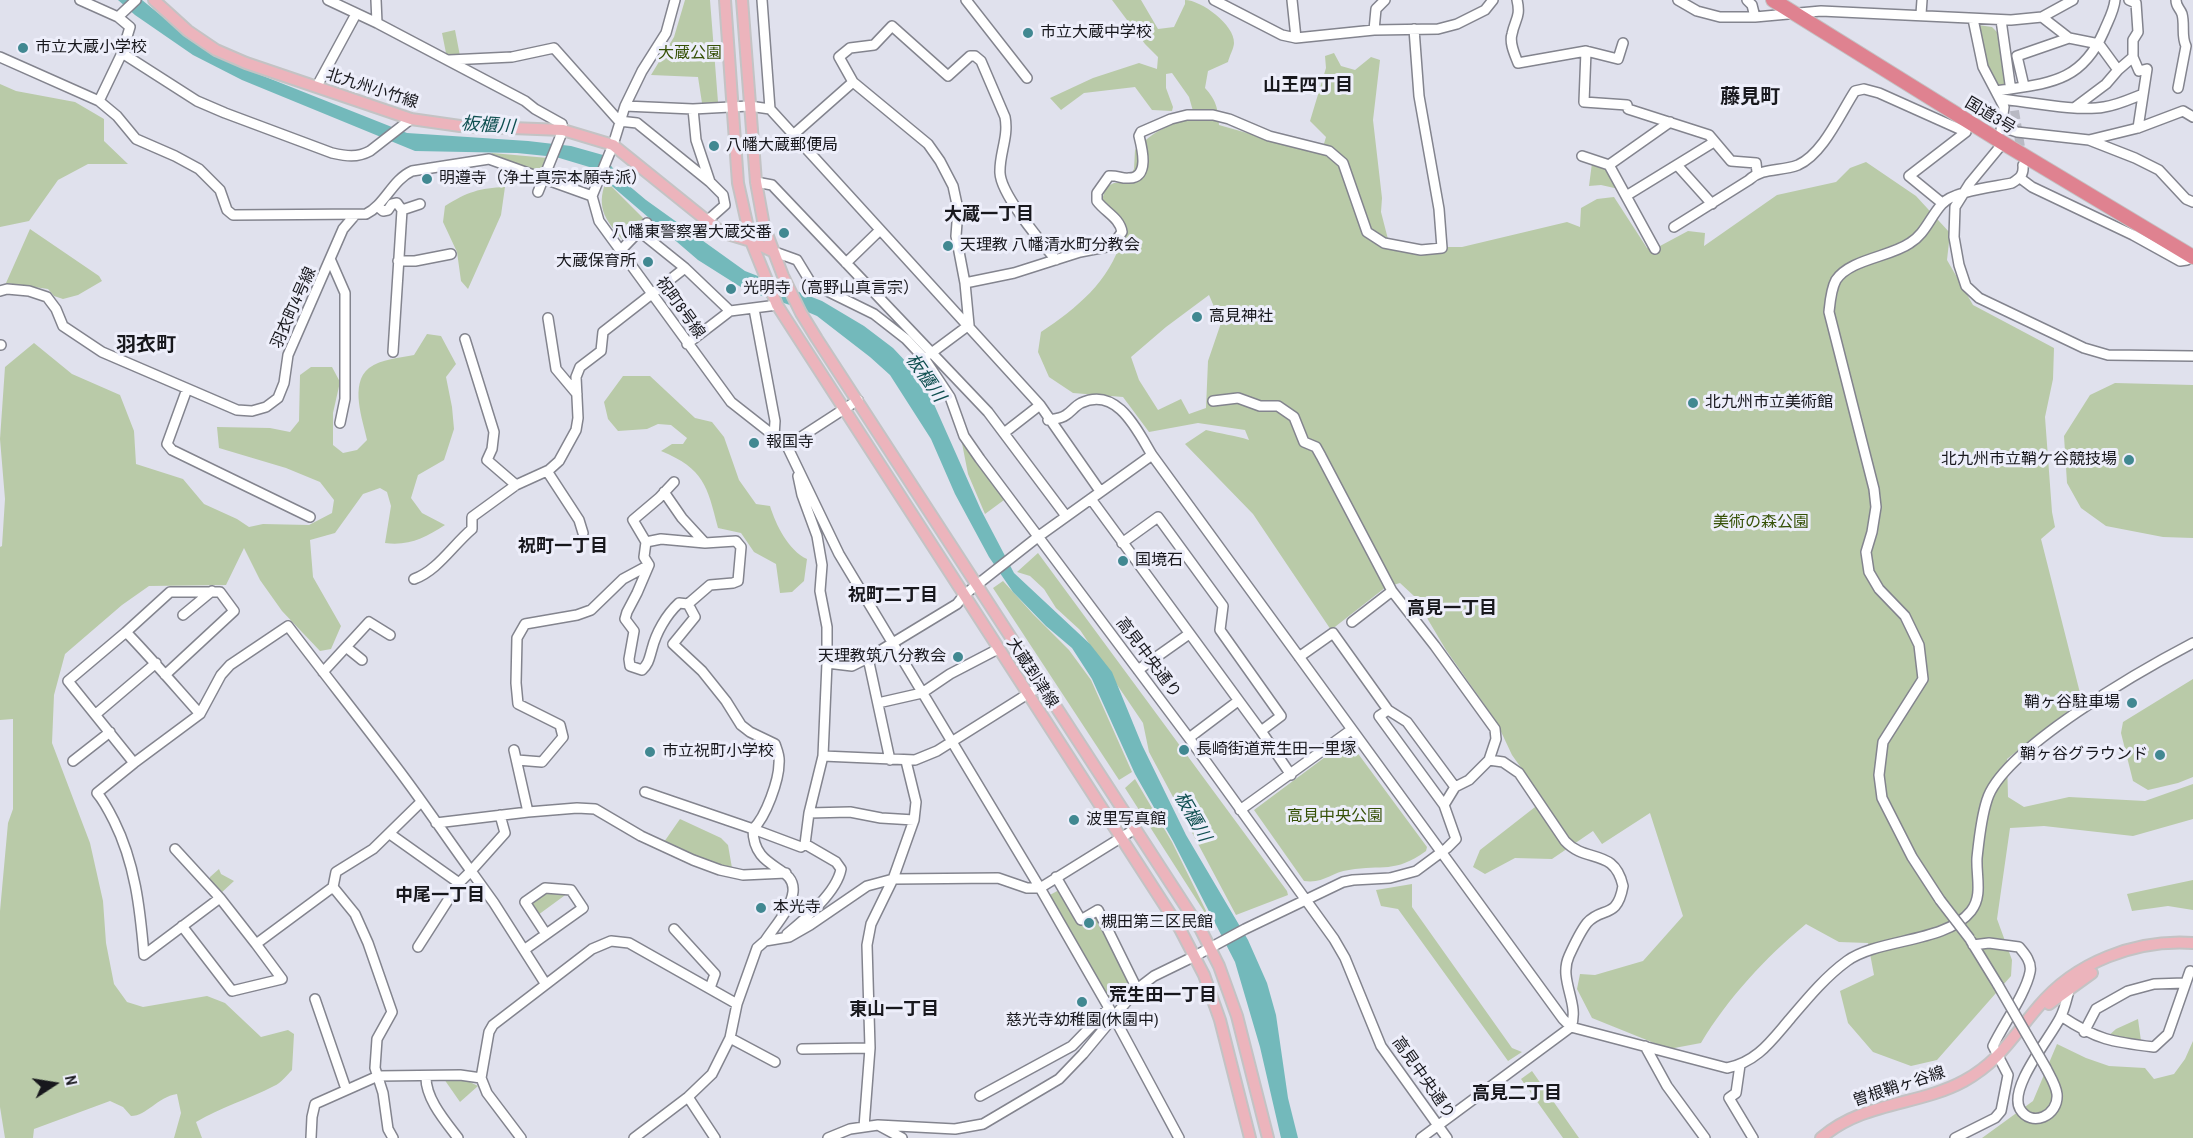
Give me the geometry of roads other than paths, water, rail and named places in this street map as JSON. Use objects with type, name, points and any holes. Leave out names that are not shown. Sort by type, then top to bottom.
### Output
[{"type":"highway","name":"国道3号","points":[[1773,0],[1799,13],[2002,134],[2192,254]]},
{"type":"highway","name":"国道3号","points":[[1788,0],[1799,13]]},
{"type":"main road","name":"北九州小竹線","points":[[154,0],[188,31],[216,50],[246,63],[411,119],[460,126],[562,134],[611,151],[721,232],[751,241],[772,251]]},
{"type":"main road","points":[[725,0],[738,183],[751,241]]},
{"type":"main road","points":[[742,0],[756,182],[764,226],[772,251]]},
{"type":"main road","name":"大蔵到津線","points":[[751,241],[777,305],[1180,929],[1195,956],[1220,1020],[1250,1138]]},
{"type":"main road","name":"大蔵到津線","points":[[772,251],[801,313],[1201,930],[1228,988],[1268,1138]]},
{"type":"main road","name":"曽根鞘ヶ谷線","points":[[1832,1138],[1846,1128],[1881,1114],[1950,1095],[1974,1083],[2000,1059],[2006,1048],[2048,996],[2065,981],[2084,969],[2121,952],[2144,946],[2193,943]]},
{"type":"main road","name":"曽根鞘ヶ谷線","points":[[1821,1138],[1844,1122],[1872,1110],[1937,1093],[2011,1054],[2042,1012],[2087,975],[2123,958],[2166,950],[2193,950]]},
{"type":"street","points":[[80,0],[118,17],[130,27],[122,53],[99,101]]},
{"type":"street","points":[[118,17],[136,0]]},
{"type":"street","points":[[328,0],[449,60],[562,124],[562,134],[538,192]]},
{"type":"street","points":[[376,0],[377,23]]},
{"type":"street","points":[[0,57],[99,101],[117,116],[136,139],[199,169],[220,190],[227,210],[233,215],[366,214],[377,207],[404,175],[412,171],[489,159],[592,195],[611,151],[625,106],[642,71],[666,33],[675,0]]},
{"type":"street","points":[[762,0],[770,109],[1040,405],[1048,420],[1100,491]]},
{"type":"street","points":[[966,0],[1027,78]]},
{"type":"street","points":[[1214,0],[1282,35],[1296,38],[1374,30],[1438,29],[1457,24],[1485,10],[1493,0]]},
{"type":"street","points":[[1292,0],[1296,38]]},
{"type":"street","points":[[1374,30],[1376,9],[1385,0]]},
{"type":"street","points":[[1517,0],[1518,19],[1511,35],[1513,52],[1518,63],[1586,51],[1618,59],[1623,43]]},
{"type":"street","points":[[1677,0],[1697,11],[1720,17],[1755,17],[1821,10],[2001,20],[2042,17],[2073,0]]},
{"type":"street","points":[[1747,0],[1752,5],[1755,17]]},
{"type":"street","points":[[1921,14],[1922,0]]},
{"type":"street","points":[[1999,95],[2024,86],[2046,84],[2065,76],[2084,63],[2099,44],[2115,0]]},
{"type":"street","points":[[2129,0],[2136,3],[2138,32],[2133,40],[2133,57],[2139,71],[2147,69],[2138,128]]},
{"type":"street","points":[[2176,0],[2175,4],[2182,15],[2183,40],[2186,46],[2178,88]]},
{"type":"street","points":[[317,86],[356,14]]},
{"type":"street","points":[[2042,17],[2069,38],[2099,44],[2118,69]]},
{"type":"street","points":[[1973,19],[1983,67],[2004,107],[2002,134],[1955,207],[1954,237],[1959,266],[1966,286],[1979,298],[2084,348],[2108,355],[2193,356]]},
{"type":"street","points":[[2001,20],[2010,84]]},
{"type":"street","points":[[969,326],[965,283],[956,236],[958,209],[953,186],[940,161],[921,137],[853,82],[839,57],[850,48],[874,45],[892,26],[948,76],[970,56],[975,56],[981,62],[1007,126],[1000,173],[1003,188],[1056,260]]},
{"type":"street","points":[[965,283],[1014,273],[1110,245],[1122,232],[1121,226],[1118,220],[1097,201],[1097,193],[1109,176],[1115,175],[1127,179],[1135,177],[1141,171],[1143,165],[1139,136],[1141,132],[1187,115],[1213,115],[1229,119],[1269,136],[1329,151],[1343,163],[1367,232],[1384,243],[1421,250],[1442,248],[1439,209],[1419,96],[1414,29]]},
{"type":"street","points":[[2024,86],[2018,56],[2069,38]]},
{"type":"street","points":[[449,60],[512,57],[554,48],[619,121],[637,123],[723,195],[725,205],[707,221]]},
{"type":"street","points":[[1586,51],[1584,102],[1627,105],[1628,109],[1709,135],[1731,161],[1756,163],[1757,172]]},
{"type":"street","points":[[122,53],[198,100],[225,113],[332,153],[348,156],[363,155],[411,119]]},
{"type":"street","points":[[2074,108],[2106,84],[2118,69],[2133,57]]},
{"type":"street","points":[[793,135],[853,82]]},
{"type":"street","points":[[1674,227],[1749,180],[1757,172],[1798,165],[1816,152],[1855,91],[1864,89],[1914,107],[1966,132],[1909,176],[1942,203]]},
{"type":"street","points":[[1999,95],[2074,108],[2102,108],[2144,94]]},
{"type":"street","points":[[625,106],[693,109],[749,106],[770,109]]},
{"type":"street","points":[[693,109],[696,140],[710,182]]},
{"type":"street","points":[[2089,140],[2138,128],[2182,111],[2193,117]]},
{"type":"street","points":[[1609,165],[1670,122]]},
{"type":"street","points":[[2002,134],[2017,132],[2089,140],[2159,170],[2186,199],[2193,202]]},
{"type":"street","points":[[1626,196],[1714,142]]},
{"type":"street","points":[[1582,156],[1609,165],[1655,249]]},
{"type":"street","points":[[1677,165],[1712,204]]},
{"type":"street","points":[[2023,165],[2024,172],[2012,183],[1951,197],[1942,203],[1916,240],[1851,268],[1837,279],[1832,291],[1829,312],[1874,489],[1876,507],[1866,552],[1869,572],[1879,588],[1905,616],[1919,645],[1922,664],[1923,679],[1883,742],[1879,775],[1882,798],[1912,857],[1940,900],[1972,942],[1998,985],[2046,1068],[2057,1094],[2055,1108],[2047,1116],[2034,1118],[2026,1116],[2017,1102],[2018,1094],[2029,1070],[2061,1017],[2070,987]]},
{"type":"street","points":[[2020,178],[2032,187],[2133,235],[2180,261],[2187,260],[2192,254]]},
{"type":"street","points":[[756,182],[771,185],[933,352],[988,412],[1066,516]]},
{"type":"street","name":"祝町8号線","points":[[592,195],[599,221],[731,402],[787,446]]},
{"type":"street","points":[[377,207],[383,211],[397,203],[402,210],[393,352]]},
{"type":"street","points":[[402,210],[420,204]]},
{"type":"street","name":"羽衣町4号線","points":[[0,291],[7,289],[29,291],[47,297],[56,309],[63,326],[102,352],[237,410],[252,411],[266,407],[278,398],[284,383],[288,355],[331,261],[343,229],[355,215]]},
{"type":"street","points":[[621,250],[646,223]]},
{"type":"street","points":[[639,231],[686,268],[730,311]]},
{"type":"street","points":[[846,263],[879,231]]},
{"type":"street","name":"高見中央通り","points":[[772,251],[797,260],[811,283],[874,314],[906,339],[924,358],[951,397],[964,436],[1340,948],[1382,1046],[1446,1138]]},
{"type":"street","points":[[398,261],[415,261],[451,254]]},
{"type":"street","points":[[331,261],[345,293],[345,399],[340,423]]},
{"type":"street","points":[[414,579],[434,567],[456,542],[472,529],[472,517],[516,485],[546,471],[559,461],[576,430],[578,418],[576,377],[580,367],[602,351],[603,332],[686,268]]},
{"type":"street","points":[[687,344],[730,311],[777,305]]},
{"type":"street","points":[[754,309],[775,421],[774,436]]},
{"type":"street","points":[[548,318],[556,369],[577,394]]},
{"type":"street","points":[[924,358],[969,326]]},
{"type":"street","points":[[465,339],[494,432],[492,449],[487,460],[516,485]]},
{"type":"street","points":[[187,389],[167,444],[172,450],[310,517]]},
{"type":"street","points":[[1213,400],[1238,398],[1260,406],[1278,405],[1294,417],[1299,424],[1304,442],[1316,447],[1392,591],[1495,729],[1496,739],[1489,760],[1469,780],[1455,787],[1444,805]]},
{"type":"street","points":[[1048,420],[1064,417],[1080,404],[1095,399],[1112,403],[1128,416],[1152,455],[1571,1027],[1727,1068],[1740,1065],[1769,1046],[1827,978],[1848,960],[1869,951],[1940,930],[1957,923],[1970,912],[1978,901],[1977,860],[1987,799],[2005,769],[2047,733],[2163,658],[2193,643]]},
{"type":"street","points":[[858,400],[787,446],[839,554],[1016,852],[1040,888],[1109,1008],[1179,1138]]},
{"type":"street","points":[[1004,433],[1040,405]]},
{"type":"street","points":[[827,663],[852,666],[957,604],[976,585],[1039,536],[1152,455]]},
{"type":"street","points":[[796,465],[801,495],[818,536],[822,566],[820,591],[827,627],[823,756],[809,813],[805,844]]},
{"type":"street","points":[[546,471],[579,520],[583,533]]},
{"type":"street","points":[[649,564],[644,557],[645,542],[633,520],[674,482]]},
{"type":"street","points":[[664,492],[682,518],[705,543]]},
{"type":"street","points":[[1091,499],[1262,731],[1291,775]]},
{"type":"street","points":[[1122,543],[1158,517],[1223,606],[1220,630],[1281,716],[1262,731]]},
{"type":"street","points":[[645,542],[661,539],[705,543],[736,542],[741,548],[738,581],[733,584],[710,585],[688,604],[679,603],[672,610],[652,648],[649,663],[642,670],[630,666],[634,631],[625,619],[649,564]]},
{"type":"street","points":[[528,812],[515,755],[542,762],[563,738],[560,725],[518,704],[517,638],[525,624],[577,615],[591,610],[623,579],[649,564]]},
{"type":"street","points":[[183,615],[212,591]]},
{"type":"street","points":[[1352,622],[1392,591]]},
{"type":"street","points":[[134,763],[68,681],[170,592],[220,592],[234,610],[165,675]]},
{"type":"street","points":[[634,1138],[688,1097],[712,1074],[730,1038],[737,1004],[756,948],[765,941],[793,894],[793,882],[786,873],[766,861],[753,840],[753,830],[764,815],[779,771],[780,760],[775,744],[741,725],[726,701],[702,671],[673,644],[695,617],[688,604]]},
{"type":"street","points":[[323,672],[369,622],[390,635]]},
{"type":"street","points":[[220,898],[144,955],[139,902],[131,863],[121,835],[104,800],[97,793],[200,714],[221,675],[230,665],[288,626],[471,871],[545,983]]},
{"type":"street","points":[[126,632],[200,714]]},
{"type":"street","points":[[1299,657],[1333,633],[1388,710],[1407,722],[1455,787]]},
{"type":"street","points":[[1138,670],[1189,634]]},
{"type":"street","points":[[346,647],[362,660]]},
{"type":"street","points":[[878,703],[922,693],[950,674],[999,649]]},
{"type":"street","points":[[868,658],[890,760]]},
{"type":"street","points":[[96,714],[156,663]]},
{"type":"street","points":[[823,756],[906,761],[926,757],[1042,685]]},
{"type":"street","points":[[1188,738],[1238,701]]},
{"type":"street","points":[[828,1138],[864,1126],[955,1129],[983,1124],[1059,1079],[1137,989],[1155,976],[1343,882],[1404,876],[1416,871],[1443,852],[1456,839],[1444,805],[1379,716],[1388,710]]},
{"type":"street","points":[[1240,810],[1352,730]]},
{"type":"street","points":[[73,760],[110,732]]},
{"type":"street","points":[[1421,1138],[1571,1027],[1575,1016],[1566,983],[1566,965],[1587,923],[1615,907],[1622,892],[1622,879],[1609,861],[1571,848],[1519,773],[1503,762],[1489,760]]},
{"type":"street","points":[[864,1126],[870,1048],[867,945],[871,924],[893,879],[915,820],[916,802],[906,761]]},
{"type":"street","points":[[645,792],[801,847],[805,844]]},
{"type":"street","points":[[256,944],[333,887],[336,872],[373,849],[421,802]]},
{"type":"street","points":[[436,823],[528,812],[577,808],[595,809],[641,836],[720,870],[743,875],[786,873]]},
{"type":"street","points":[[809,813],[850,813],[915,820]]},
{"type":"street","points":[[418,947],[459,883],[505,833],[500,815]]},
{"type":"street","points":[[765,941],[789,937],[810,926],[867,886],[893,879],[998,878],[1027,888],[1040,888],[1136,829]]},
{"type":"street","points":[[390,834],[459,883]]},
{"type":"street","points":[[781,938],[816,906],[840,877],[841,869],[836,862],[805,844]]},
{"type":"street","points":[[175,849],[220,898],[282,979],[232,990],[182,926]]},
{"type":"street","points":[[1056,877],[1081,920],[1098,910],[1137,989]]},
{"type":"street","points":[[333,887],[355,914],[368,943],[392,1012],[377,1039],[375,1068],[383,1093],[388,1129],[393,1138]]},
{"type":"street","points":[[524,950],[583,908],[571,890],[545,888],[525,902],[546,934]]},
{"type":"street","points":[[1040,888],[1041,906]]},
{"type":"street","points":[[674,929],[715,975],[710,988]]},
{"type":"street","points":[[521,1138],[487,1093],[481,1078],[489,1032],[493,1025],[591,949],[611,941],[629,943],[737,1004]]},
{"type":"street","points":[[1955,1138],[1995,1118],[2001,1111],[2008,1075],[1994,1046],[2031,971],[2028,957],[2019,947],[1972,942]]},
{"type":"street","points":[[2061,1017],[2084,1032],[2109,1041],[2154,1047],[2168,1034],[2190,971]]},
{"type":"street","points":[[2084,1032],[2096,1009],[2128,991],[2154,984],[2185,982]]},
{"type":"street","points":[[315,999],[346,1089]]},
{"type":"street","points":[[980,1096],[1072,1046],[1109,1008]]},
{"type":"street","points":[[730,1038],[775,1062]]},
{"type":"street","points":[[1645,1046],[1667,1086],[1705,1138]]},
{"type":"street","points":[[802,1049],[870,1048]]},
{"type":"street","points":[[1740,1065],[1736,1093],[1729,1098],[1753,1138]]},
{"type":"street","points":[[311,1138],[315,1104],[378,1076],[460,1075],[481,1078]]},
{"type":"street","points":[[426,1076],[426,1085],[442,1117],[458,1138]]},
{"type":"street","points":[[688,1097],[715,1138]]},
{"type":"street","points":[[878,1125],[902,1138]]},
{"type":"tunnel","points":[[2010,84],[2022,156]]},
{"type":"place","name":"市立大蔵中学校","points":[[1028,33]]},
{"type":"place","name":"市立大蔵小学校","points":[[23,48]]},
{"type":"place","name":"八幡大蔵郵便局","points":[[714,146]]},
{"type":"place","name":"明遵寺（浄土真宗本願寺派）","points":[[427,179]]},
{"type":"place","name":"八幡東警察署大蔵交番","points":[[784,233]]},
{"type":"place","name":"天理教 八幡清水町分教会","points":[[948,246]]},
{"type":"place","name":"大蔵保育所","points":[[648,262]]},
{"type":"place","name":"光明寺（高野山真言宗）","points":[[731,289]]},
{"type":"place","name":"高見神社","points":[[1197,317]]},
{"type":"place","name":"北九州市立美術館","points":[[1693,403]]},
{"type":"place","name":"報国寺","points":[[754,443]]},
{"type":"place","name":"北九州市立鞘ケ谷競技場","points":[[2129,460]]},
{"type":"place","name":"国境石","points":[[1123,561]]},
{"type":"place","name":"天理教筑八分教会","points":[[958,657]]},
{"type":"place","name":"鞘ヶ谷駐車場","points":[[2132,703]]},
{"type":"place","name":"長崎街道荒生田一里塚","points":[[1184,750]]},
{"type":"place","name":"市立祝町小学校","points":[[650,752]]},
{"type":"place","name":"鞘ヶ谷グラウンド","points":[[2160,755]]},
{"type":"place","name":"波里写真館","points":[[1074,820]]},
{"type":"place","name":"本光寺","points":[[761,908]]},
{"type":"place","name":"槻田第三区民館","points":[[1089,923]]},
{"type":"place","name":"慈光寺幼稚園(休園中)","points":[[1082,1002]]},
{"type":"district","name":"山王四丁目","points":[[1308,86]]},
{"type":"district","name":"藤見町","points":[[1750,98]]},
{"type":"district","name":"大蔵一丁目","points":[[989,215]]},
{"type":"district","name":"羽衣町","points":[[146,346]]},
{"type":"district","name":"祝町一丁目","points":[[563,547]]},
{"type":"district","name":"祝町二丁目","points":[[893,596]]},
{"type":"district","name":"高見一丁目","points":[[1452,609]]},
{"type":"district","name":"中尾一丁目","points":[[440,896]]},
{"type":"district","name":"荒生田一丁目","points":[[1163,996]]},
{"type":"district","name":"東山一丁目","points":[[894,1010]]},
{"type":"district","name":"高見二丁目","points":[[1517,1094]]},
{"type":"park label","name":"大蔵公園","points":[[690,54]]},
{"type":"park label","name":"美術の森公園","points":[[1761,523]]},
{"type":"park label","name":"高見中央公園","points":[[1335,817]]},
{"type":"water label","name":"板櫃川","points":[[488,126]]},
{"type":"water label","name":"板櫃川","points":[[925,378]]},
{"type":"water label","name":"板櫃川","points":[[1192,817]]}]
